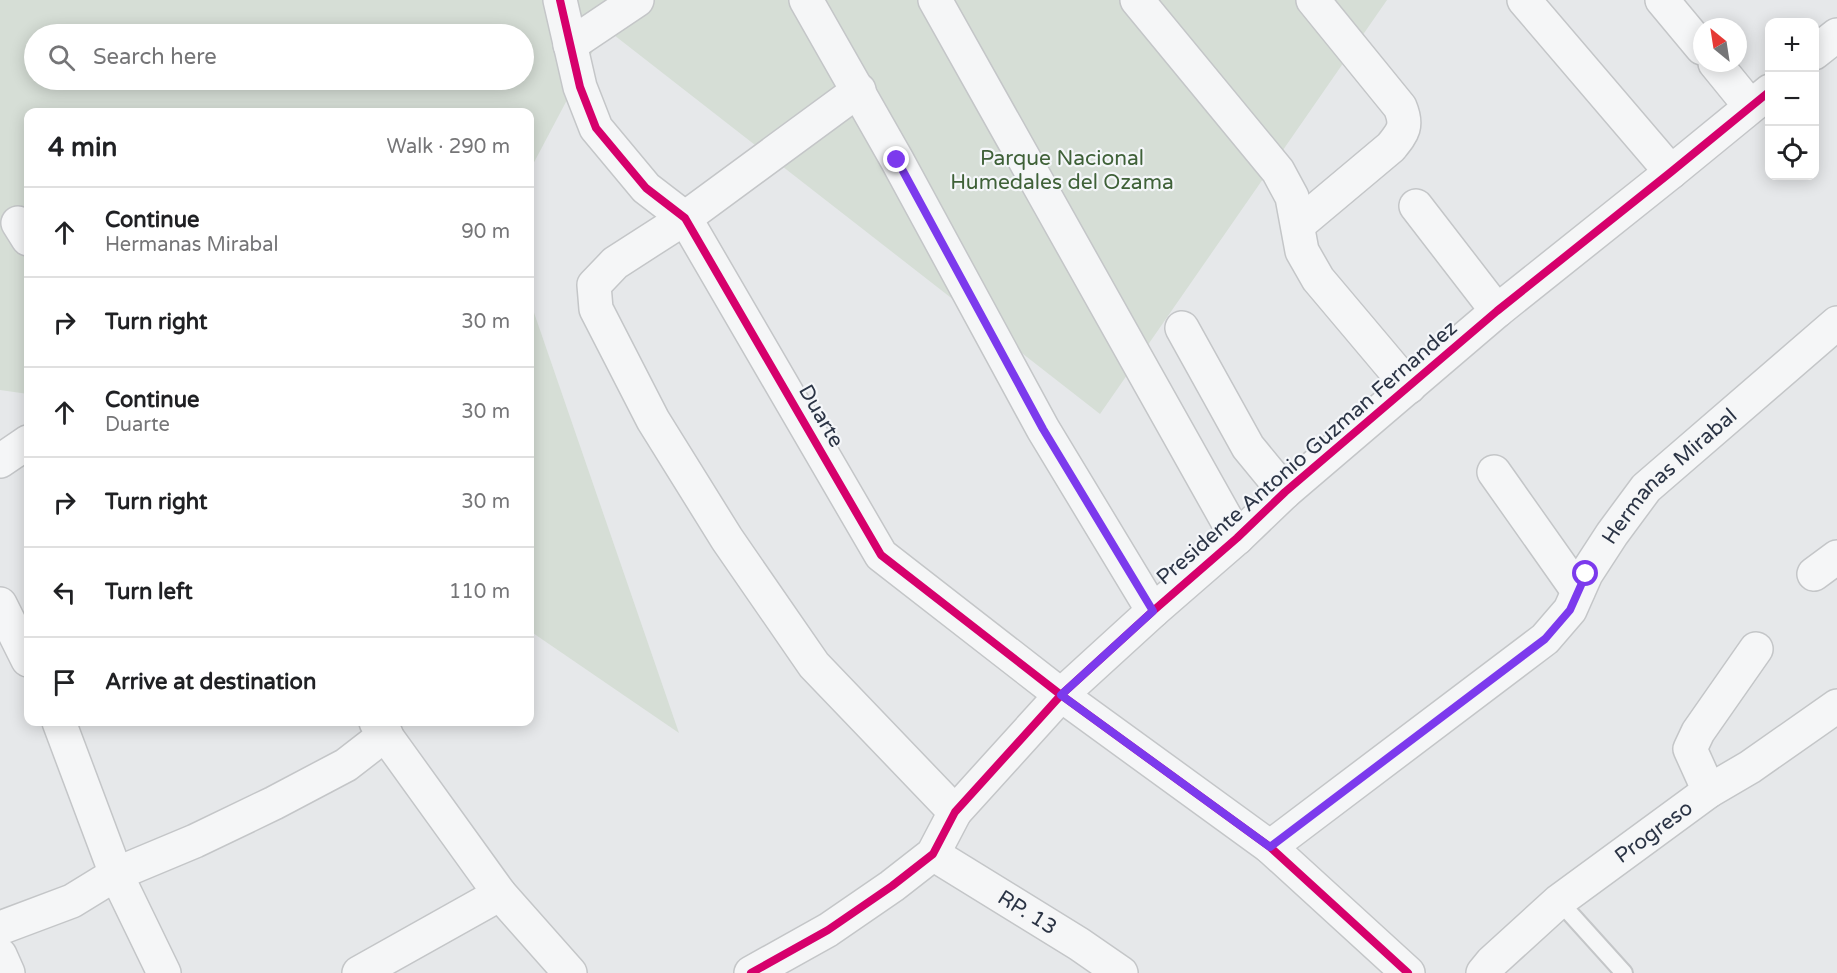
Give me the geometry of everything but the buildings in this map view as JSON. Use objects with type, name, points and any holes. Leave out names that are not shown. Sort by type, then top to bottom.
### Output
[{"type":"street","name":"Duarte","points":[[560,0],[580,87],[596,128],[646,188],[685,218],[881,555],[1061,695],[1270,847],[1408,973]]},
{"type":"street","points":[[570,45],[637,0]]},
{"type":"street","points":[[806,0],[859,90],[1043,429],[1153,611]]},
{"type":"street","points":[[935,0],[1237,538]]},
{"type":"street","points":[[1137,0],[1278,171],[1292,197],[1302,251],[1318,279],[1409,387]]},
{"type":"street","points":[[1298,225],[1391,147],[1405,127],[1400,107],[1313,0]]},
{"type":"street","points":[[1524,0],[1671,172]]},
{"type":"street","points":[[1662,0],[1693,37]]},
{"type":"street","points":[[1819,50],[1837,35]]},
{"type":"street","points":[[1726,72],[1760,98]]},
{"type":"street","points":[[859,90],[685,218],[615,263],[594,285],[596,309],[653,420],[726,539],[814,665],[955,812]]},
{"type":"street","name":"Presidente Antonio Guzman Fernandez","points":[[751,973],[828,930],[892,886],[933,854],[955,812],[1061,695],[1237,538],[1285,492],[1497,311],[1760,98]]},
{"type":"street","points":[[1416,206],[1497,311]]},
{"type":"street","name":"Hermanas Mirabal","points":[[1270,847],[1545,639],[1570,610],[1586,574],[1646,488],[1837,323]]},
{"type":"street","points":[[1182,328],[1248,447],[1285,492]]},
{"type":"street","points":[[0,461],[24,445]]},
{"type":"street","points":[[1494,472],[1578,591]]},
{"type":"street","points":[[0,604],[24,652]]},
{"type":"street","points":[[1709,791],[1690,749],[1698,732],[1756,649]]},
{"type":"street","name":"Progreso","points":[[1483,973],[1559,901],[1709,791],[1750,767],[1837,706]]},
{"type":"street","points":[[60,726],[116,874],[164,973]]},
{"type":"street","points":[[0,928],[72,901],[116,874],[195,841],[274,803],[346,765],[381,728],[500,894],[570,973]]},
{"type":"street","name":"RP. 13","points":[[933,854],[1079,944],[1121,973]]},
{"type":"street","points":[[359,973],[500,894]]},
{"type":"street","points":[[0,955],[8,973]]},
{"type":"lane","points":[[1559,901],[1624,973]]},
{"type":"green space","name":"Parque Nacional Humedales del Ozama","points":[[0,0],[1387,0],[1100,414],[605,28],[534,162],[534,108],[24,108],[24,393],[0,390]]},
{"type":"green space","points":[[534,313],[679,733],[534,634]]},
{"type":"cycle path","points":[[560,0],[580,87],[596,128],[646,188],[685,218],[881,555],[1061,695],[1270,847],[1408,973]]},
{"type":"cycle path","points":[[751,973],[828,930],[892,886],[933,854],[955,812],[1061,695],[1153,611],[1237,538],[1285,492],[1497,311],[1765,95]]},
{"type":"route","points":[[897,160],[1043,429],[1153,611],[1061,695],[1270,847],[1545,639],[1570,610],[1586,574]]}]
